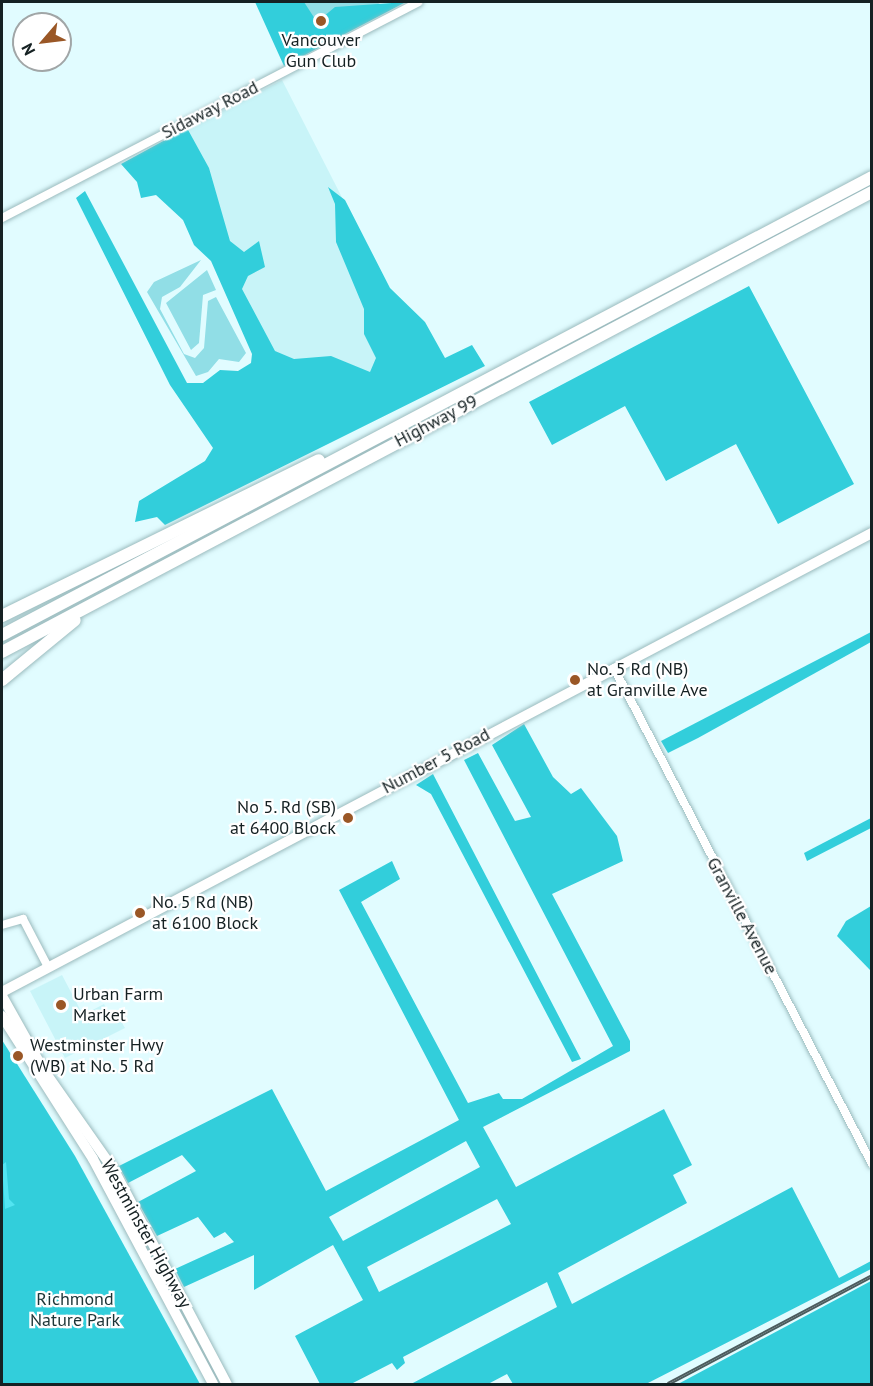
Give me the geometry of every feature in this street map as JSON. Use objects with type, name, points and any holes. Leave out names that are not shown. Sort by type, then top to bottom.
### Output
[{"type":"highway","name":"Highway 99","points":[[2,635],[872,177]]},
{"type":"highway","name":"Highway 99","points":[[2,652],[872,192]]},
{"type":"highway","points":[[2,616],[70,587],[243,495],[373,439]]},
{"type":"highway","points":[[2,680],[96,602]]},
{"type":"main road","name":"Number 5 Road","points":[[2,994],[48,967],[872,533]]},
{"type":"main road","name":"Westminster Highway","points":[[2,994],[43,1070],[115,1172],[227,1384]]},
{"type":"main road","name":"Westminster Highway","points":[[2,1016],[6,1028],[93,1159],[213,1384]]},
{"type":"street","name":"Sidaway Road","points":[[2,218],[418,2]]},
{"type":"street","name":"Granville Avenue","points":[[614,668],[872,1164]]},
{"type":"street","points":[[2,925],[23,919],[48,967]]},
{"type":"shaded area","name":"Vancouver Gun Club","points":[[288,2],[382,2],[308,40]]},
{"type":"shaded area","points":[[282,80],[424,358],[299,422],[156,146]]},
{"type":"shaded area","points":[[201,260],[180,287],[162,297],[160,309],[184,354],[195,358],[204,348],[208,301],[216,297],[246,353],[239,362],[219,359],[208,372],[196,376],[147,292],[154,282]]},
{"type":"shaded area","points":[[207,270],[216,290],[203,295],[199,343],[191,350],[166,303]]},
{"type":"shaded area","points":[[62,975],[83,1015],[104,1004],[113,1021],[119,1018],[125,1028],[65,1058],[30,991]]},
{"type":"shaded area","points":[[6,1162],[9,1199],[15,1205],[5,1209],[2,1165]]},
{"type":"green space","points":[[255,2],[304,2],[317,22],[335,7],[406,2],[284,66]]},
{"type":"green space","points":[[187,128],[209,168],[230,241],[244,252],[259,241],[265,267],[248,276],[242,289],[275,351],[294,359],[331,356],[370,372],[376,358],[364,334],[364,309],[336,242],[335,204],[328,187],[345,200],[390,288],[425,322],[445,358],[472,345],[485,366],[165,525],[157,517],[135,522],[139,501],[205,461],[213,448],[170,385],[76,198],[85,191],[187,383],[203,383],[220,370],[238,371],[251,363],[252,354],[211,261],[194,245],[183,220],[156,195],[141,198],[137,182],[121,164]]},
{"type":"green space","points":[[749,286],[854,484],[778,524],[736,444],[666,481],[625,406],[552,445],[529,402]]},
{"type":"green space","points":[[871,632],[871,642],[698,738],[668,753],[661,741]]},
{"type":"green space","points":[[524,724],[553,777],[571,794],[581,788],[617,836],[623,861],[552,894],[630,1041],[630,1051],[483,1127],[516,1187],[664,1109],[692,1165],[673,1175],[687,1203],[558,1273],[572,1304],[792,1187],[839,1278],[871,1261],[871,1269],[646,1384],[513,1384],[507,1374],[488,1384],[411,1384],[557,1307],[547,1282],[403,1357],[405,1363],[397,1370],[392,1363],[351,1384],[320,1384],[295,1336],[363,1300],[333,1245],[254,1290],[254,1255],[184,1287],[175,1269],[234,1242],[225,1232],[214,1238],[198,1217],[157,1236],[138,1202],[196,1171],[182,1155],[128,1183],[119,1166],[272,1089],[326,1191],[459,1120],[339,890],[392,861],[400,879],[361,902],[468,1103],[499,1093],[503,1099],[522,1099],[613,1046],[464,760],[478,753],[515,821],[531,817],[492,745]],"holes":[[[466,1141],[480,1167],[343,1241],[329,1217]],[[497,1199],[511,1224],[379,1292],[367,1267]]]},
{"type":"green space","points":[[433,774],[581,1059],[572,1062],[431,794],[416,785]]},
{"type":"green space","points":[[871,818],[871,828],[807,861],[804,853]]},
{"type":"green space","points":[[871,906],[871,971],[837,936],[846,921]]},
{"type":"green space","name":"Richmond Nature Park","points":[[2,1040],[75,1156],[200,1384],[2,1384]]},
{"type":"green space","points":[[871,1281],[871,1384],[678,1384]]},
{"type":"railway","points":[[668,1384],[872,1276]]},
{"type":"place","name":"Vancouver Gun Club","points":[[321,21]]},
{"type":"place","name":"No. 5 Rd (NB) at Granville Ave","points":[[575,680]]},
{"type":"place","name":"No 5. Rd (SB) at 6400 Block","points":[[348,818]]},
{"type":"place","name":"No. 5 Rd (NB) at 6100 Block","points":[[140,913]]},
{"type":"place","name":"Urban Farm Market","points":[[61,1005]]},
{"type":"place","name":"Westminster Hwy (WB) at No. 5 Rd","points":[[18,1056]]}]
